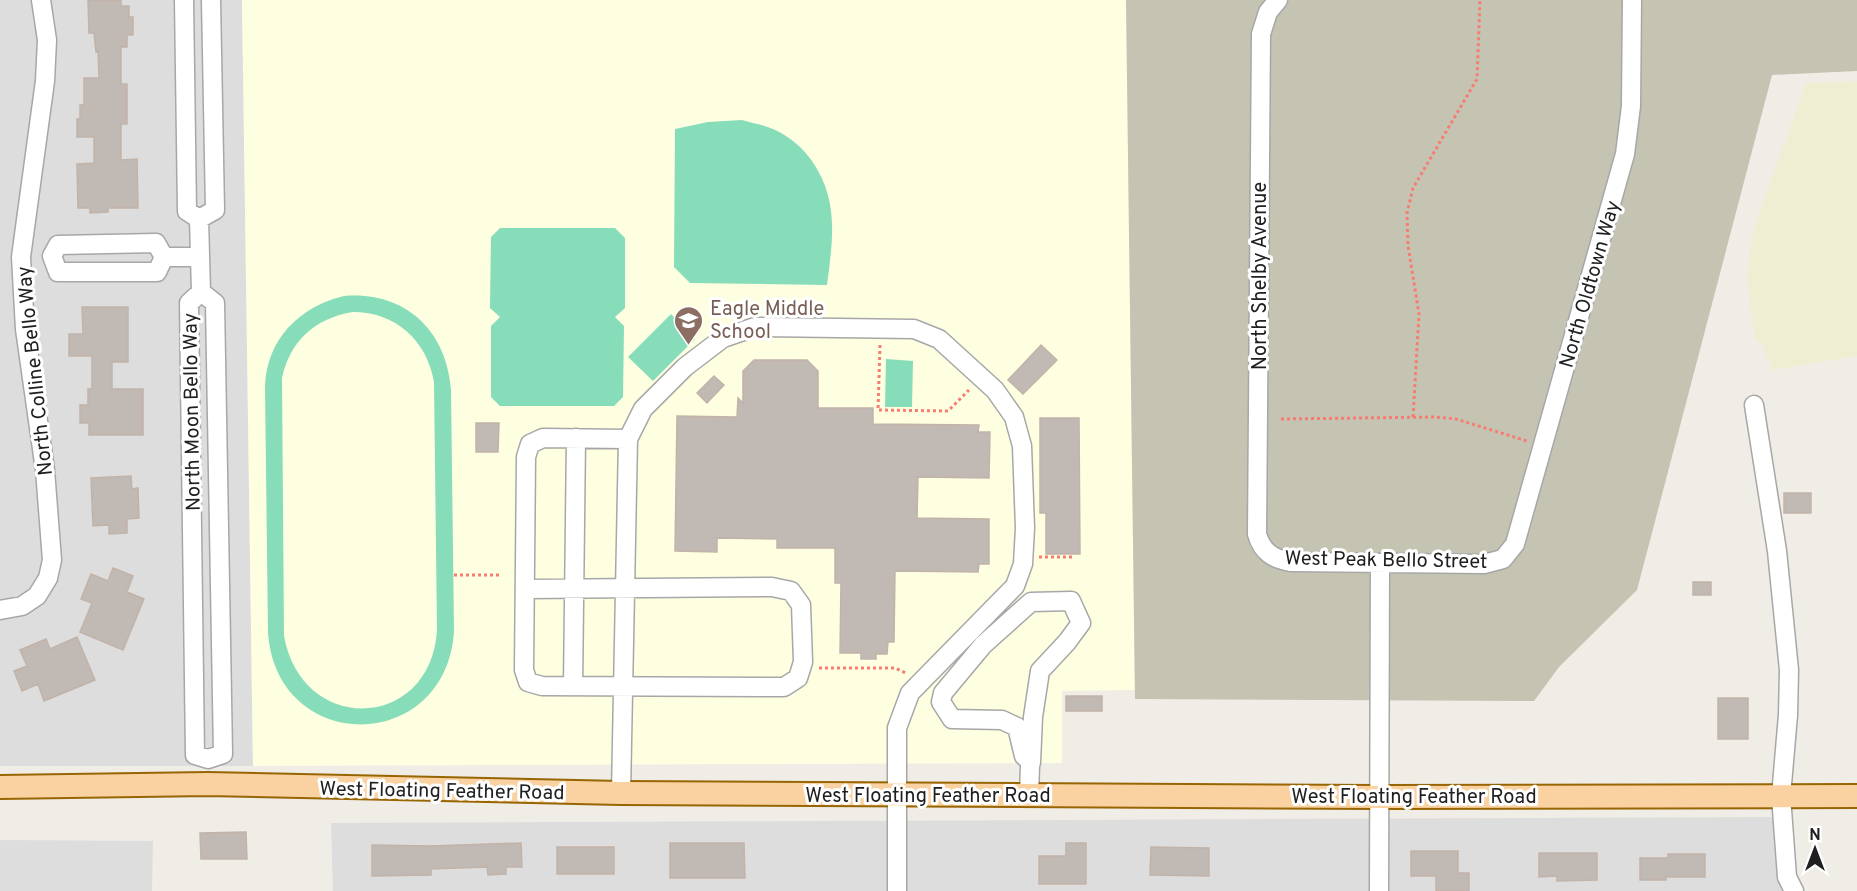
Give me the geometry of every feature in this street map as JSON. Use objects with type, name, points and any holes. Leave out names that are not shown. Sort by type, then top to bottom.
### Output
[{"type":"main road","name":"West Floating Feather Road","points":[[0,788],[208,784],[621,793],[1379,797],[1857,796]]},
{"type":"street","name":"North Colline Bello Way","points":[[0,610],[22,606],[37,596],[48,578],[52,560],[45,470],[25,329],[21,257],[45,81],[47,40],[41,0]]},
{"type":"street","points":[[184,0],[187,211],[199,219]]},
{"type":"street","points":[[199,219],[215,210],[211,0]]},
{"type":"street","name":"North Shelby Avenue","points":[[1269,554],[1261,546],[1257,534],[1261,34],[1268,12],[1278,0]]},
{"type":"street","name":"North Oldtown Way","points":[[1503,559],[1515,544],[1625,154],[1631,106],[1632,0]]},
{"type":"street","points":[[199,219],[201,292]]},
{"type":"street","points":[[156,243],[164,257],[157,272],[58,272],[52,256],[58,244],[156,243]]},
{"type":"street","points":[[21,257],[52,256]]},
{"type":"street","points":[[164,257],[200,257]]},
{"type":"street","name":"North Moon Bello Way","points":[[201,292],[215,303],[223,754],[208,759],[195,755],[194,696],[189,303],[201,292]]},
{"type":"street","points":[[621,793],[628,439],[643,409],[686,367],[723,338],[755,327],[914,329],[939,339],[995,390],[1014,417],[1022,446],[1025,528],[1023,564],[1015,586],[910,693],[897,728],[897,891]]},
{"type":"street","points":[[1755,405],[1777,551],[1789,670],[1788,715],[1780,796],[1787,878],[1794,891]]},
{"type":"street","points":[[525,589],[772,587],[791,591],[801,605],[802,662],[798,678],[784,687],[542,686],[528,681],[524,670],[526,458],[530,444],[543,438],[628,439]]},
{"type":"street","points":[[573,686],[576,438]]},
{"type":"street","name":"West Peak Bello Street","points":[[1269,554],[1278,560],[1291,562],[1484,564],[1503,559]]},
{"type":"street","points":[[1379,891],[1380,563]]},
{"type":"street","points":[[1029,795],[1034,717],[1040,671],[1081,623],[1071,601],[1031,602],[983,645],[943,693],[942,702],[952,719],[1002,720],[1017,727],[1024,756],[1031,762]]},
{"type":"street","points":[[208,759],[208,784]]},
{"type":"path","points":[[1413,417],[1419,314],[1408,246],[1407,213],[1413,188],[1477,79],[1480,0]]},
{"type":"path","points":[[880,344],[878,410],[948,411],[970,389]]},
{"type":"path","points":[[1281,419],[1413,417],[1456,419],[1528,441]]},
{"type":"path","points":[[1034,557],[1074,557]]},
{"type":"path","points":[[454,575],[499,575]]},
{"type":"path","points":[[819,668],[895,668],[910,675]]},
{"type":"shaded area","points":[[0,0],[242,0],[253,766],[0,766]]},
{"type":"shaded area","name":"Eagle Middle School","points":[[242,0],[1126,0],[1135,690],[1062,691],[1062,763],[253,766]]},
{"type":"shaded area","points":[[1126,0],[1857,0],[1857,71],[1772,75],[1637,590],[1559,667],[1534,701],[1135,699]]},
{"type":"shaded area","points":[[1857,81],[1857,356],[1772,370],[1762,343],[1755,341],[1747,279],[1753,230],[1806,83]]},
{"type":"shaded area","points":[[1780,817],[1795,891],[333,891],[331,823]]},
{"type":"shaded area","points":[[0,840],[153,841],[152,891],[0,891]]},
{"type":"green space","points":[[742,120],[769,128],[790,139],[808,156],[821,176],[827,190],[832,220],[827,285],[690,283],[674,267],[675,129],[708,122]]},
{"type":"green space","points":[[500,228],[615,228],[625,238],[625,308],[615,317],[624,326],[623,397],[614,406],[500,406],[491,397],[491,326],[500,317],[490,308],[491,237]]},
{"type":"green space","points":[[344,296],[366,296],[403,307],[431,332],[441,348],[451,389],[454,632],[444,672],[422,701],[394,719],[361,724],[328,719],[300,702],[278,673],[268,633],[265,386],[267,369],[279,340],[288,328],[313,308]],"holes":[[[353,312],[382,317],[407,331],[424,353],[434,382],[437,630],[429,663],[413,688],[391,703],[365,708],[339,705],[315,691],[295,669],[284,636],[282,378],[291,353],[306,333],[339,315]]]},
{"type":"green space","points":[[671,314],[695,339],[653,381],[628,357]]},
{"type":"green space","points":[[886,359],[913,361],[912,407],[885,407]]},
{"type":"building","points":[[88,0],[121,0],[121,6],[129,6],[129,17],[133,17],[133,35],[127,35],[127,47],[121,47],[121,84],[127,84],[127,124],[121,124],[121,160],[137,159],[138,208],[108,208],[108,212],[90,213],[90,208],[78,208],[77,164],[94,163],[94,137],[77,137],[77,119],[80,119],[80,105],[84,105],[84,78],[99,78],[98,51],[96,52],[94,33],[89,33]]},
{"type":"building","points":[[82,307],[128,307],[128,362],[112,362],[112,389],[143,389],[143,435],[89,435],[89,423],[80,423],[80,405],[88,405],[88,389],[92,389],[92,356],[69,356],[69,334],[83,334]]},
{"type":"building","points":[[1041,345],[1057,360],[1023,394],[1008,380]]},
{"type":"building","name":"Eagle Middle School","points":[[754,360],[807,360],[818,371],[818,408],[873,408],[873,424],[979,425],[978,432],[990,432],[989,478],[918,477],[917,518],[989,519],[989,564],[979,564],[978,572],[895,571],[894,642],[888,642],[887,654],[876,654],[876,659],[861,659],[861,653],[840,653],[841,583],[835,583],[835,548],[777,548],[777,539],[717,538],[717,552],[675,551],[677,416],[737,417],[738,398],[743,403],[743,371]]},
{"type":"building","points":[[714,376],[724,385],[707,403],[697,393]]},
{"type":"building","points":[[1040,418],[1079,418],[1080,554],[1046,554],[1046,513],[1040,513]]},
{"type":"building","points":[[476,423],[499,423],[498,452],[476,452]]},
{"type":"building","points":[[131,476],[132,489],[138,488],[139,518],[127,519],[127,533],[109,534],[109,525],[93,526],[91,478]]},
{"type":"building","points":[[1784,493],[1811,493],[1811,513],[1784,513]]},
{"type":"building","points":[[113,568],[133,576],[127,592],[144,599],[123,650],[80,632],[92,603],[81,599],[91,574],[108,581]]},
{"type":"building","points":[[1693,582],[1711,582],[1711,595],[1693,595]]},
{"type":"building","points":[[77,637],[95,680],[44,701],[38,684],[22,691],[14,671],[27,666],[20,650],[46,639],[50,649]]},
{"type":"building","points":[[1066,696],[1102,696],[1102,711],[1066,711]]},
{"type":"building","points":[[1718,698],[1748,698],[1748,739],[1718,739]]},
{"type":"building","points":[[246,832],[247,859],[201,859],[200,833]]},
{"type":"building","points":[[521,843],[522,867],[506,867],[506,874],[488,875],[487,867],[431,869],[431,875],[372,876],[372,845]]},
{"type":"building","points":[[670,843],[744,843],[745,878],[670,878]]},
{"type":"building","points":[[1066,843],[1086,843],[1086,884],[1039,884],[1039,856],[1066,856]]},
{"type":"building","points":[[557,847],[614,847],[614,874],[557,874]]},
{"type":"building","points":[[1151,847],[1209,848],[1209,876],[1150,875]]},
{"type":"building","points":[[1411,851],[1458,851],[1458,873],[1469,873],[1469,891],[1436,891],[1436,876],[1411,876]]},
{"type":"building","points":[[1539,853],[1597,853],[1597,880],[1557,881],[1557,876],[1539,877]]},
{"type":"building","points":[[1668,854],[1705,854],[1705,877],[1640,880],[1640,858],[1668,858]]},
{"type":"place","name":"Eagle Middle School","points":[[689,346]]}]
